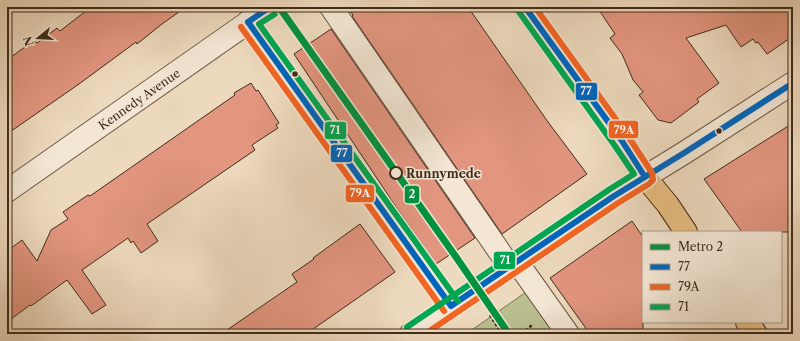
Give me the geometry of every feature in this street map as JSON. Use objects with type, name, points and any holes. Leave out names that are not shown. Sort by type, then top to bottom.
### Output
[{"type":"main road","points":[[525,7],[622,141],[645,177],[668,205],[685,231]]},
{"type":"main road","points":[[748,323],[756,334]]},
{"type":"street","points":[[331,7],[513,264],[568,334]]},
{"type":"street","name":"Kennedy Avenue","points":[[7,191],[248,22],[278,12]]},
{"type":"street","points":[[248,22],[451,306]]},
{"type":"street","points":[[411,334],[614,196],[793,83]]},
{"type":"path","points":[[278,12],[304,48]]},
{"type":"path","points":[[490,315],[502,334]]},
{"type":"green space","points":[[529,290],[560,334],[466,334]]},
{"type":"building","points":[[91,7],[186,7],[137,44],[136,42],[7,134],[7,60],[33,41],[37,43],[57,28],[60,31]]},
{"type":"building","points":[[347,7],[468,7],[548,122],[587,174],[502,234]]},
{"type":"building","points":[[597,7],[793,7],[793,36],[767,54],[758,42],[756,43],[753,39],[741,47],[726,25],[686,38],[719,83],[697,99],[699,102],[671,123],[658,120],[639,95],[643,92],[633,80],[622,54],[610,38],[615,34]]},
{"type":"building","points":[[331,29],[475,238],[436,264],[396,207],[294,54]]},
{"type":"building","points":[[251,83],[256,91],[258,90],[279,123],[276,125],[278,128],[252,145],[255,150],[147,224],[158,241],[141,253],[133,241],[131,243],[128,238],[82,270],[106,305],[92,314],[67,280],[7,322],[7,251],[22,240],[37,261],[51,230],[68,219],[63,212],[88,195],[90,196],[235,95],[234,93]]},
{"type":"building","points":[[793,123],[793,232],[741,231],[704,179]]},
{"type":"building","points":[[632,221],[642,236],[643,334],[590,334],[550,278]]},
{"type":"building","points":[[360,224],[395,272],[306,334],[221,334],[297,282],[292,274]]},
{"type":"metro line","name":"2","points":[[279,7],[509,334]]},
{"type":"transit line","name":"77","points":[[270,7],[248,22],[451,306]]},
{"type":"transit line","name":"77","points":[[525,7],[622,141],[645,177]]},
{"type":"transit line","name":"79A","points":[[425,334],[653,180],[652,173],[628,136],[535,7]]},
{"type":"transit line","name":"71","points":[[407,327],[634,174],[519,12]]},
{"type":"transit line","name":"71","points":[[275,14],[259,24],[458,301]]},
{"type":"transit line","name":"79A","points":[[241,27],[444,311]]},
{"type":"transit line","name":"77","points":[[451,306],[614,196],[793,83]]},
{"type":"place","name":"Runnymede","points":[[396,173]]}]
